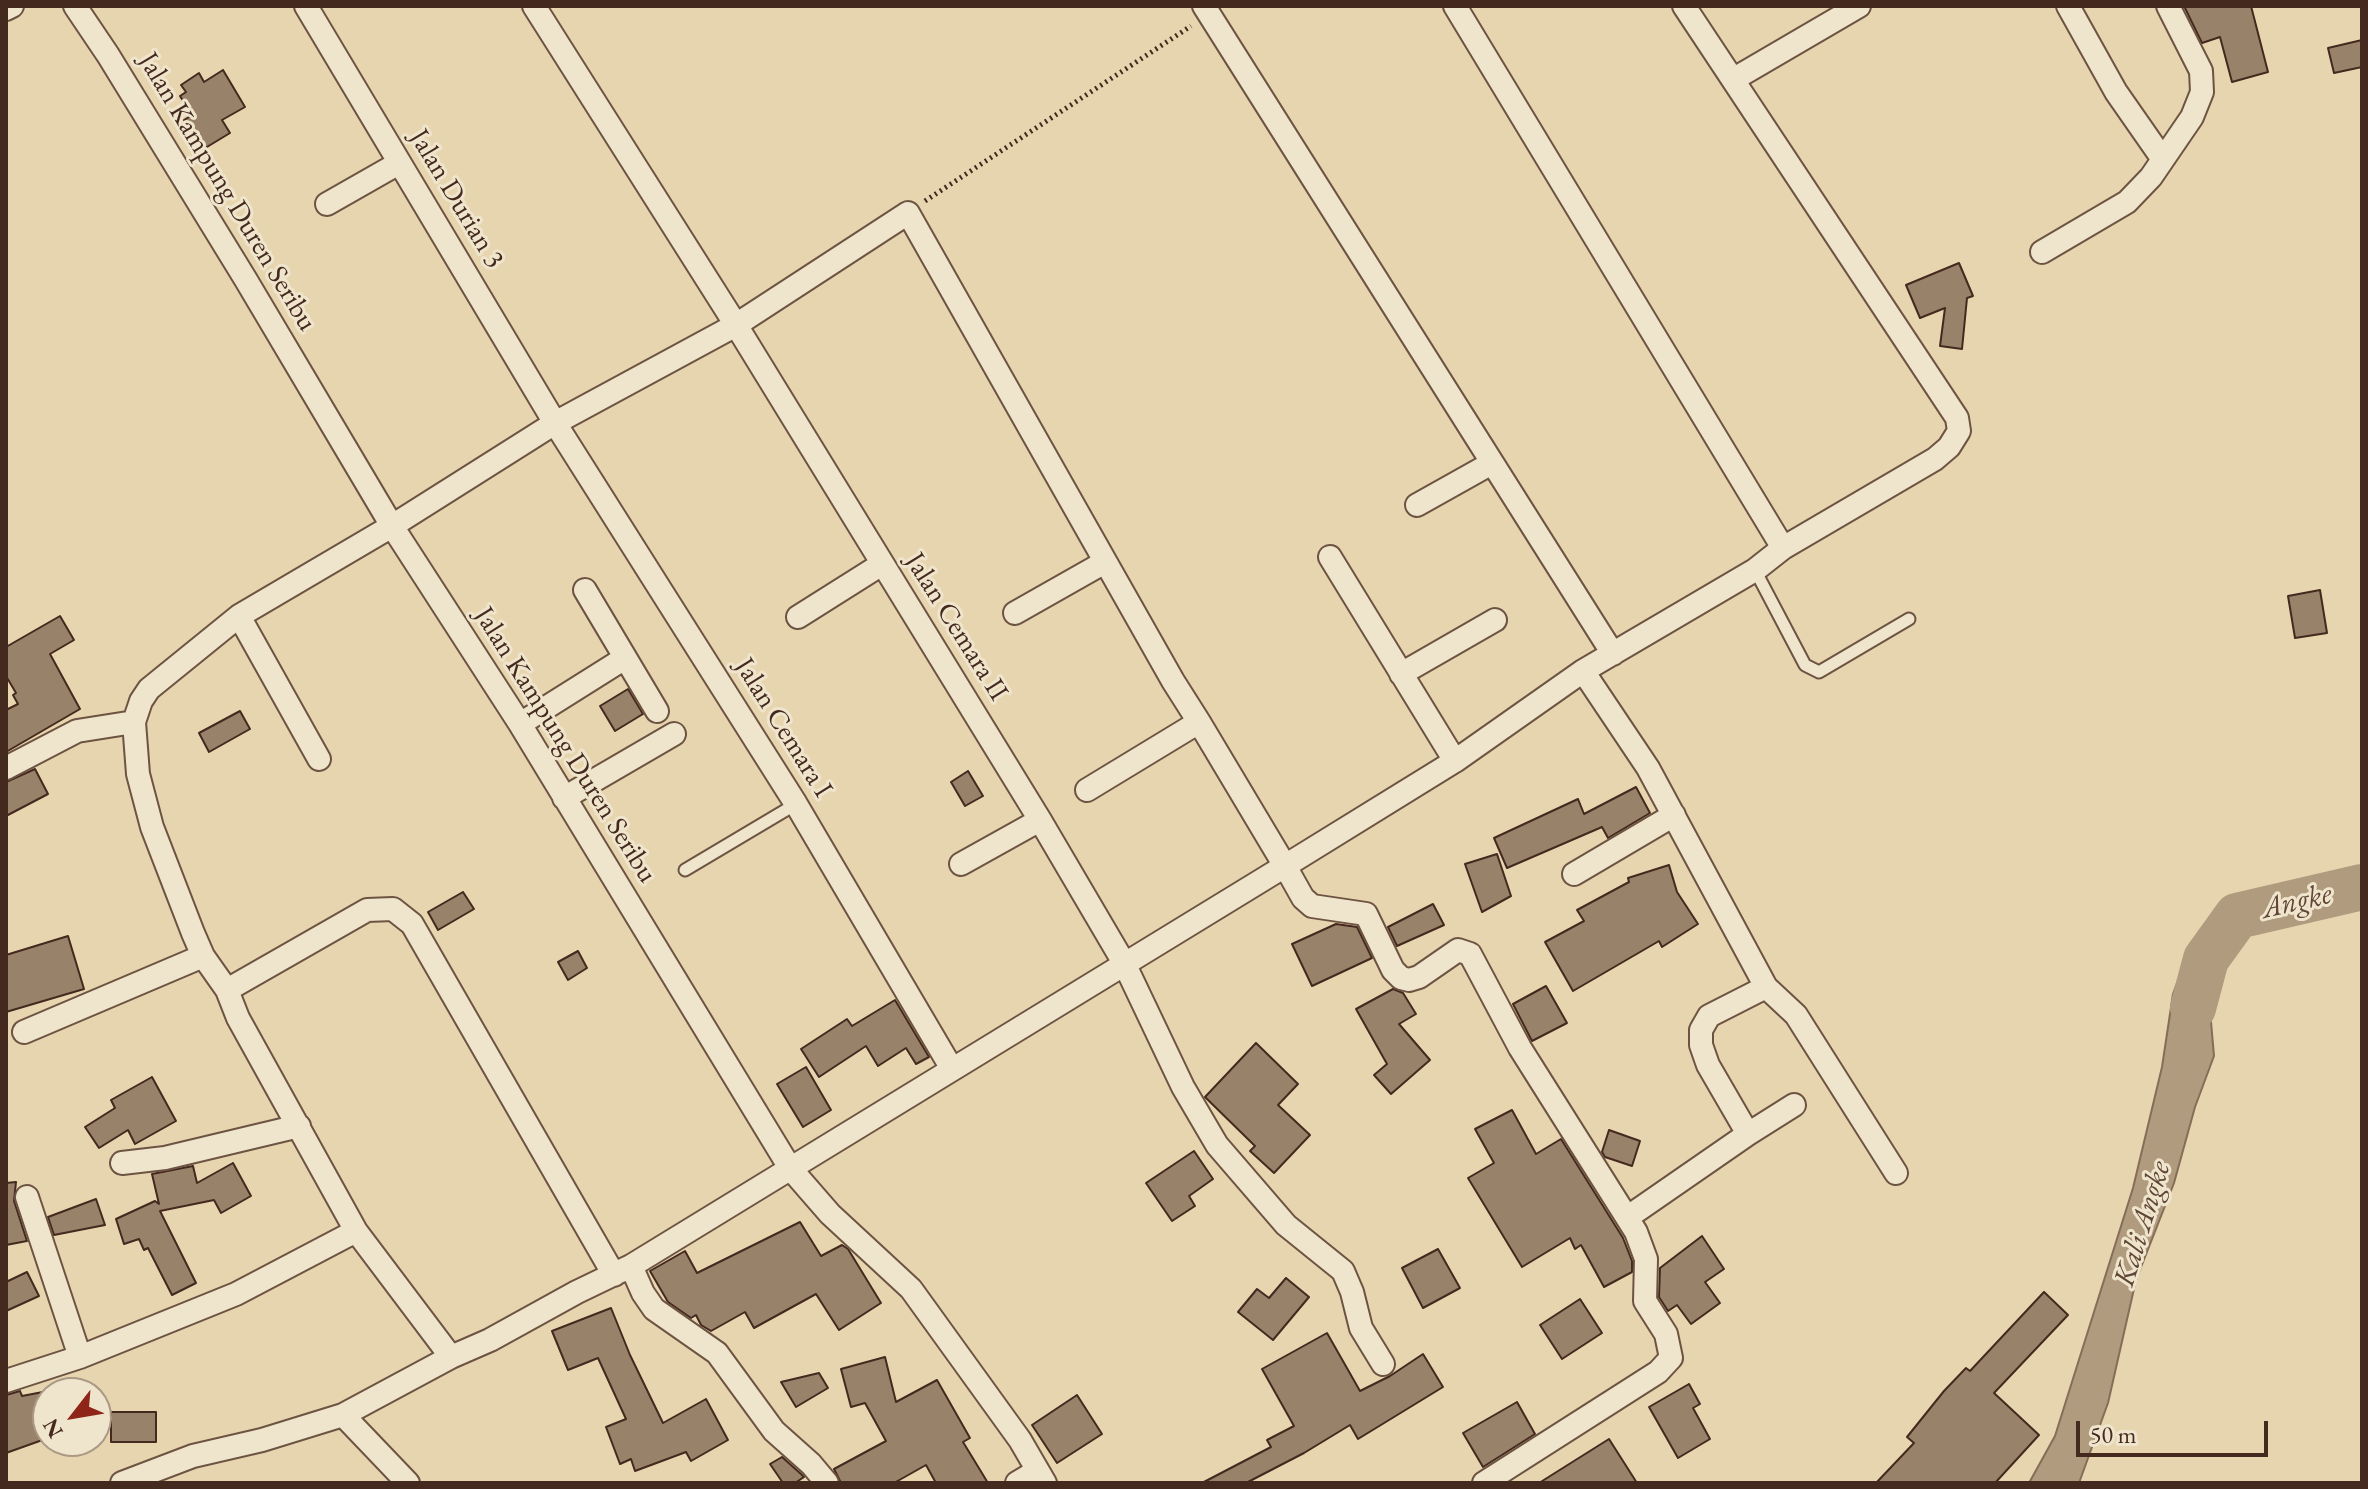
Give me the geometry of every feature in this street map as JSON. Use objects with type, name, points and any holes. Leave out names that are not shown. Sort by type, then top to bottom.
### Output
[{"type":"street","points":[[6,9],[12,6]]},
{"type":"street","name":"Jalan Kampung Duren Seribu","points":[[75,6],[221,240],[392,526],[520,724],[790,1168],[830,1214],[911,1289],[1020,1440],[1041,1477]]},
{"type":"street","name":"Jalan Durian 3","points":[[306,6],[555,423]]},
{"type":"street","name":"Jalan Cemara II","points":[[534,6],[736,325],[1040,820],[1124,963],[1183,1087],[1217,1145],[1286,1225],[1343,1271],[1361,1328],[1383,1364]]},
{"type":"street","points":[[1455,6],[1783,548]]},
{"type":"street","points":[[122,1483],[193,1456],[262,1440],[343,1415],[622,1271],[1455,761],[1583,671],[1755,570],[1783,548],[1935,459],[1949,447],[1959,431],[1957,418],[1684,6]]},
{"type":"street","points":[[1734,79],[1859,6]]},
{"type":"street","points":[[2068,6],[2116,92],[2162,158]]},
{"type":"street","points":[[2042,252],[2127,202],[2151,177],[2192,117],[2202,92],[2201,71],[2168,6]]},
{"type":"street","points":[[1207,10],[1613,654]]},
{"type":"street","points":[[327,204],[399,163]]},
{"type":"street","points":[[451,1357],[356,1231],[238,1018],[227,990],[203,956],[152,827],[138,774],[134,722],[141,701],[149,689],[239,616],[392,526],[555,423],[736,325],[908,213],[1105,562],[1303,898],[1312,906],[1366,914],[1393,970],[1401,978],[1409,980],[1419,977],[1458,950],[1470,954],[1520,1048],[1628,1217],[1646,1259],[1645,1301],[1666,1334],[1671,1358],[1658,1372],[1484,1483]]},
{"type":"street","name":"Jalan Cemara I","points":[[555,423],[796,804],[952,1069]]},
{"type":"street","points":[[1417,505],[1492,463]]},
{"type":"street","points":[[1330,557],[1455,761]]},
{"type":"street","points":[[1015,613],[1105,562]]},
{"type":"street","points":[[798,617],[882,564]]},
{"type":"street","points":[[585,590],[657,711]]},
{"type":"street","points":[[239,616],[319,759]]},
{"type":"street","points":[[1401,674],[1495,620]]},
{"type":"street","points":[[520,724],[625,658]]},
{"type":"street","points":[[1583,671],[1648,768],[1766,987],[1796,1015],[1896,1173]]},
{"type":"street","points":[[6,768],[77,731],[134,722]]},
{"type":"street","points":[[1087,790],[1199,722]]},
{"type":"street","points":[[564,798],[674,734]]},
{"type":"street","points":[[1574,874],[1674,815]]},
{"type":"street","points":[[961,864],[1040,820]]},
{"type":"street","points":[[227,990],[367,910],[393,909],[412,924],[622,1271],[654,1309],[717,1353],[774,1431],[827,1483]]},
{"type":"street","points":[[24,1032],[203,956]]},
{"type":"street","points":[[1748,1134],[1708,1065],[1701,1045],[1701,1030],[1709,1016],[1766,987]]},
{"type":"street","points":[[1628,1217],[1794,1105]]},
{"type":"street","points":[[122,1163],[165,1158],[299,1126]]},
{"type":"street","points":[[27,1197],[80,1357]]},
{"type":"street","points":[[6,1381],[80,1357],[236,1294],[356,1231]]},
{"type":"street","points":[[343,1415],[408,1483]]},
{"type":"street","points":[[1017,1483],[1041,1477]]},
{"type":"lane","points":[[1755,570],[1805,665],[1819,672],[1909,619]]},
{"type":"lane","points":[[685,870],[796,804]]},
{"type":"path","points":[[908,213],[1207,10]]},
{"type":"water","name":"Kali Angke","points":[[2192,942],[2225,955],[2209,999],[2214,1056],[2195,1107],[2174,1183],[2136,1280],[2108,1403],[2079,1483],[2029,1483],[2055,1436],[2133,1188],[2162,1067],[2173,994]]},
{"type":"building","points":[[2184,6],[2251,6],[2268,72],[2232,82],[2220,37],[2202,43]]},
{"type":"building","points":[[2362,40],[2362,67],[2334,73],[2328,48]]},
{"type":"building","points":[[223,70],[245,107],[222,120],[230,133],[202,150],[184,120],[192,115],[180,96],[186,92],[181,85],[199,73],[204,82]]},
{"type":"building","points":[[1959,263],[1973,296],[1967,298],[1962,349],[1940,346],[1945,308],[1920,318],[1906,285]]},
{"type":"building","points":[[2320,590],[2327,633],[2295,638],[2288,596]]},
{"type":"building","points":[[60,616],[74,640],[50,654],[80,709],[6,752],[6,710],[18,704],[13,695],[16,693],[6,676],[6,647]]},
{"type":"building","points":[[628,689],[643,714],[615,731],[600,706]]},
{"type":"building","points":[[240,711],[250,729],[209,752],[199,733]]},
{"type":"building","points":[[35,769],[48,794],[6,816],[6,782]]},
{"type":"building","points":[[968,771],[983,796],[965,806],[951,782]]},
{"type":"building","points":[[1636,787],[1650,813],[1608,838],[1602,827],[1507,868],[1494,838],[1578,799],[1584,814]]},
{"type":"building","points":[[1497,854],[1511,896],[1482,912],[1465,864]]},
{"type":"building","points":[[1669,865],[1677,892],[1698,924],[1662,947],[1659,941],[1573,991],[1545,942],[1584,921],[1577,910],[1629,882],[1628,878]]},
{"type":"building","points":[[463,892],[474,909],[438,930],[428,912]]},
{"type":"building","points":[[1433,904],[1444,925],[1397,946],[1388,927]]},
{"type":"building","points":[[1336,924],[1357,927],[1372,958],[1312,986],[1292,944]]},
{"type":"building","points":[[68,936],[84,989],[6,1012],[6,955]]},
{"type":"building","points":[[578,951],[587,968],[568,980],[558,962]]},
{"type":"building","points":[[1546,986],[1567,1023],[1532,1041],[1513,1004]]},
{"type":"building","points":[[1393,989],[1403,993],[1416,1014],[1399,1024],[1430,1060],[1391,1094],[1374,1075],[1387,1064],[1356,1009]]},
{"type":"building","points":[[895,1000],[929,1057],[916,1064],[906,1048],[878,1066],[866,1046],[819,1077],[801,1049],[847,1019],[852,1026]]},
{"type":"building","points":[[1256,1043],[1298,1084],[1278,1105],[1310,1135],[1274,1173],[1250,1151],[1255,1146],[1205,1097]]},
{"type":"building","points":[[806,1067],[831,1110],[803,1127],[777,1084]]},
{"type":"building","points":[[152,1077],[176,1121],[135,1144],[128,1130],[99,1148],[85,1127],[115,1108],[111,1100]]},
{"type":"building","points":[[1512,1110],[1536,1154],[1561,1139],[1623,1238],[1632,1261],[1632,1272],[1604,1287],[1581,1245],[1575,1249],[1570,1238],[1522,1267],[1468,1178],[1494,1163],[1475,1129]]},
{"type":"building","points":[[1609,1130],[1640,1141],[1632,1166],[1605,1157],[1602,1152]]},
{"type":"building","points":[[1194,1151],[1213,1179],[1189,1196],[1195,1206],[1172,1221],[1146,1183]]},
{"type":"building","points":[[233,1163],[251,1196],[221,1213],[214,1200],[160,1211],[196,1283],[172,1295],[148,1248],[144,1250],[139,1239],[124,1244],[116,1219],[155,1201],[159,1204],[152,1174],[193,1166],[197,1183]]},
{"type":"building","points":[[16,1182],[14,1201],[27,1241],[6,1245],[6,1183]]},
{"type":"building","points":[[96,1199],[105,1225],[54,1235],[48,1217]]},
{"type":"building","points":[[800,1222],[821,1256],[842,1245],[848,1249],[881,1303],[839,1330],[816,1294],[754,1328],[745,1312],[711,1331],[701,1325],[696,1315],[691,1318],[668,1302],[650,1271],[685,1251],[697,1273]]},
{"type":"building","points":[[1702,1236],[1724,1269],[1705,1282],[1720,1303],[1691,1324],[1677,1305],[1668,1311],[1659,1297],[1660,1268]]},
{"type":"building","points":[[1438,1249],[1460,1288],[1423,1308],[1402,1268]]},
{"type":"building","points":[[27,1272],[39,1296],[6,1311],[6,1282]]},
{"type":"building","points":[[1286,1278],[1309,1297],[1273,1340],[1238,1312],[1257,1289],[1269,1298]]},
{"type":"building","points":[[2044,1292],[2068,1315],[1994,1393],[2039,1435],[1995,1483],[1876,1483],[1914,1443],[1907,1437],[1944,1391],[1966,1368],[1970,1371]]},
{"type":"building","points":[[1580,1299],[1602,1333],[1562,1359],[1540,1325]]},
{"type":"building","points":[[611,1308],[663,1423],[706,1399],[728,1440],[691,1461],[686,1452],[635,1471],[631,1459],[620,1464],[606,1427],[626,1419],[598,1358],[568,1370],[552,1331]]},
{"type":"building","points":[[1327,1333],[1360,1391],[1423,1354],[1443,1387],[1358,1439],[1350,1425],[1246,1483],[1202,1483],[1271,1447],[1267,1440],[1294,1426],[1262,1369]]},
{"type":"building","points":[[885,1357],[896,1402],[937,1380],[970,1438],[963,1442],[988,1483],[936,1483],[926,1465],[894,1483],[841,1483],[834,1469],[886,1441],[865,1403],[851,1407],[841,1369]]},
{"type":"building","points":[[819,1373],[828,1388],[796,1407],[781,1382]]},
{"type":"building","points":[[1689,1384],[1700,1404],[1693,1408],[1710,1439],[1678,1458],[1649,1407]]},
{"type":"building","points":[[20,1391],[22,1396],[32,1394],[32,1444],[6,1453],[6,1395]]},
{"type":"building","points":[[1077,1395],[1102,1434],[1057,1463],[1032,1425]]},
{"type":"building","points":[[1517,1402],[1535,1434],[1483,1467],[1463,1433]]},
{"type":"building","points":[[112,1412],[156,1412],[156,1442],[112,1442]]},
{"type":"building","points":[[1609,1439],[1637,1483],[1539,1483]]},
{"type":"building","points":[[782,1457],[804,1477],[795,1483],[783,1483],[770,1464]]},
{"type":"waterway","name":"Angke","points":[[2193,1008],[2206,959],[2237,916],[2362,887]]}]
